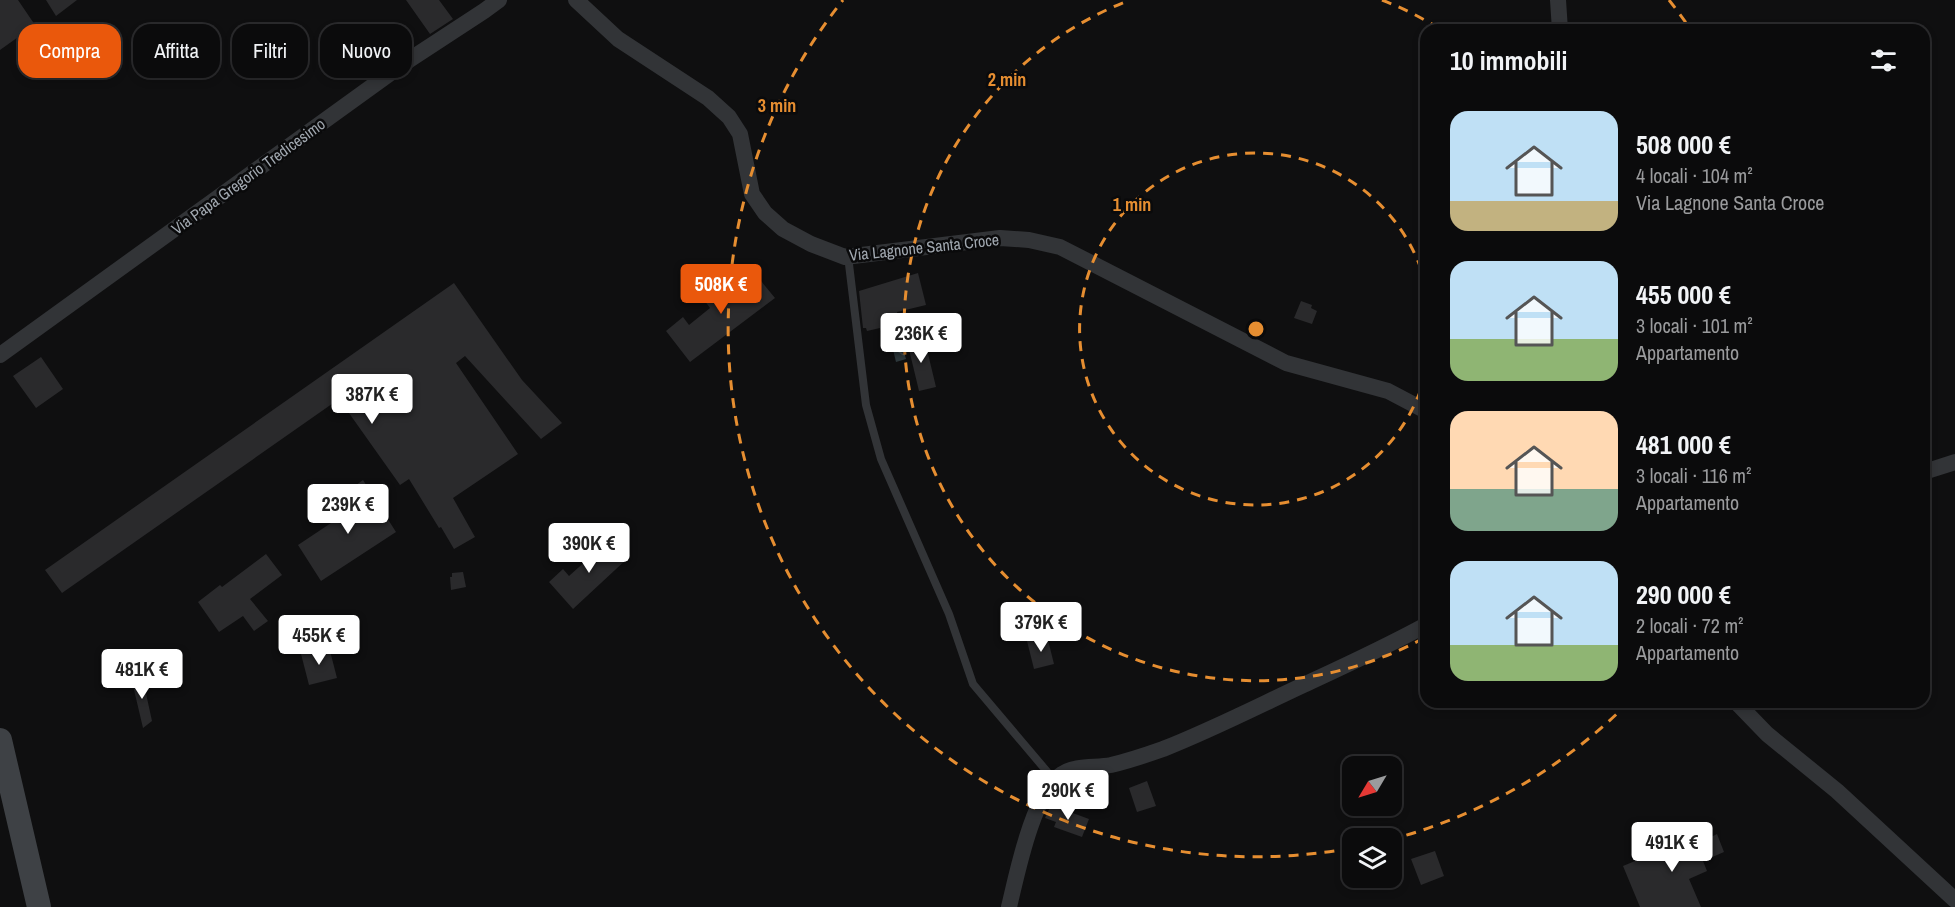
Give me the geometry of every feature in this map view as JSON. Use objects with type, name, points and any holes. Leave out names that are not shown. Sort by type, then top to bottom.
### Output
[{"type":"street","name":"Via Papa Gregorio Tredicesimo","points":[[0,355],[404,64],[499,0]]},
{"type":"street","name":"Via Lagnone Santa Croce","points":[[576,0],[618,39],[708,98],[729,117],[740,134],[752,194],[765,213],[783,229],[811,244],[845,257],[1000,238],[1029,240],[1060,247],[1286,363],[1389,391],[1420,408]]},
{"type":"street","points":[[1558,0],[1560,24]]},
{"type":"street","points":[[1930,470],[1955,462]]},
{"type":"street","points":[[1009,907],[1023,848],[1045,795],[1062,773],[1110,765],[1160,750],[1198,735],[1370,655],[1420,628]]},
{"type":"street","points":[[1742,708],[1767,734],[1837,791],[1955,900]]},
{"type":"street","points":[[0,740],[39,907]]},
{"type":"lane","points":[[848,256],[866,405],[881,459],[949,614],[973,684],[1055,781]]},
{"type":"water","points":[[900,339],[906,359],[896,362],[891,341]]},
{"type":"building","points":[[0,0],[18,0],[34,24],[18,24],[18,37],[0,50]]},
{"type":"building","points":[[46,0],[77,0],[56,16]]},
{"type":"building","points":[[406,0],[439,0],[453,19],[430,34]]},
{"type":"building","points":[[752,270],[775,298],[690,362],[666,331],[683,317],[689,325],[710,308],[699,293],[713,283],[720,293]]},
{"type":"building","points":[[918,273],[926,305],[897,312],[901,330],[882,335],[880,328],[867,331],[863,328],[859,291]]},
{"type":"building","points":[[454,283],[522,380],[562,423],[541,439],[465,356],[456,363],[518,454],[453,498],[475,537],[454,549],[409,479],[400,485],[339,399],[62,593],[45,570]]},
{"type":"building","points":[[1301,301],[1312,305],[1311,308],[1317,311],[1312,324],[1294,318]]},
{"type":"building","points":[[924,337],[936,387],[919,391],[907,341]]},
{"type":"building","points":[[41,357],[63,389],[36,408],[13,376]]},
{"type":"building","points":[[363,480],[396,532],[321,581],[298,545],[361,503],[352,488]]},
{"type":"building","points":[[607,538],[629,557],[573,609],[549,582],[563,569],[569,576],[598,550],[596,549]]},
{"type":"building","points":[[266,554],[282,575],[250,599],[268,621],[254,631],[243,616],[219,632],[198,602]]},
{"type":"building","points":[[463,572],[466,587],[451,590],[452,573]]},
{"type":"building","points":[[1047,636],[1054,664],[1034,669],[1027,641]]},
{"type":"building","points":[[329,647],[337,678],[309,685],[301,654]]},
{"type":"building","points":[[142,675],[152,721],[143,728],[131,677]]},
{"type":"building","points":[[1147,781],[1156,806],[1137,812],[1129,788]]},
{"type":"building","points":[[1051,805],[1089,819],[1082,837],[1054,827],[1056,822],[1045,818]]},
{"type":"building","points":[[1702,833],[1705,840],[1717,834],[1724,852],[1703,861],[1707,871],[1689,879],[1701,907],[1640,907],[1623,866]]},
{"type":"building","points":[[1435,851],[1444,876],[1421,885],[1411,859]]}]
